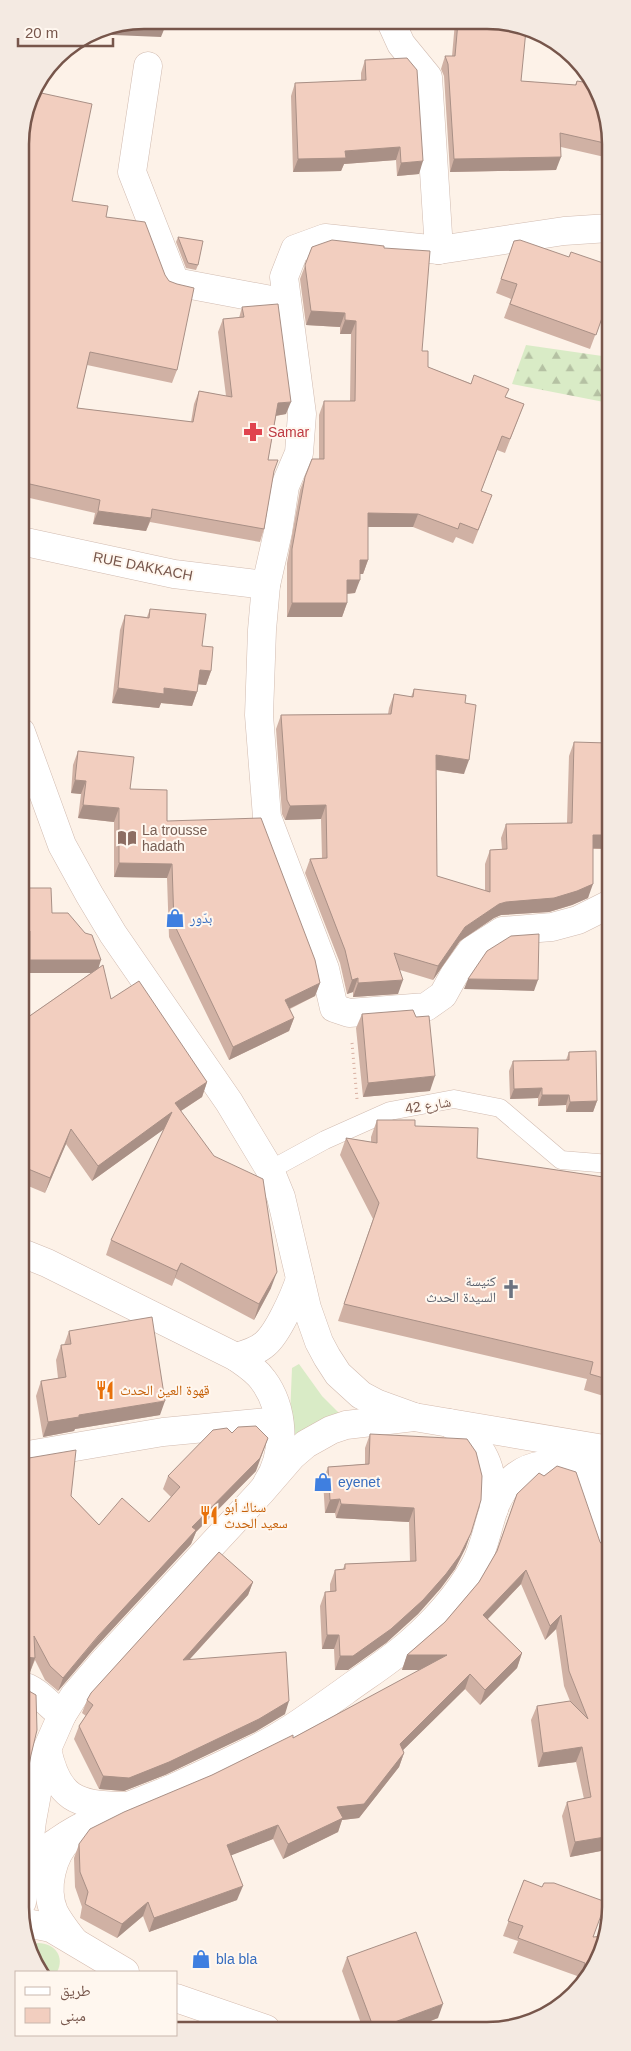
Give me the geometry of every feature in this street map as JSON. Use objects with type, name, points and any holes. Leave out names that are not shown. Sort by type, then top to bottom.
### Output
[{"type":"street","points":[[394,29],[401,44],[428,77],[439,250]]},
{"type":"street","points":[[148,66],[132,172],[175,282],[287,303]]},
{"type":"street","points":[[602,228],[564,231],[439,250],[325,238],[295,249],[284,277],[302,414],[299,453],[285,486],[278,532],[266,585],[262,630],[259,715],[267,817],[325,969],[334,1008],[349,1013],[426,1007],[443,995],[454,975],[472,950],[502,931],[552,927],[578,920],[602,908]]},
{"type":"street","name":"RUE DAKKACH","points":[[29,543],[174,574],[266,585]]},
{"type":"street","points":[[29,754],[62,845],[89,894],[113,934],[229,1102],[270,1170],[281,1197],[307,1308],[319,1342],[338,1374],[361,1395],[378,1404],[414,1417],[447,1422],[580,1455],[602,1470]]},
{"type":"street","points":[[29,1256],[236,1357],[262,1378],[270,1389],[277,1406],[280,1452],[276,1466],[260,1492]]},
{"type":"street","points":[[236,1357],[257,1350],[271,1338],[295,1294],[300,1279]]},
{"type":"street","points":[[29,1847],[37,1792],[47,1749],[62,1715],[74,1696],[105,1660],[292,1456],[306,1444],[331,1430],[367,1421],[414,1417]]},
{"type":"street","points":[[29,1455],[163,1432],[279,1421]]},
{"type":"street","points":[[447,1422],[462,1430],[473,1440],[486,1459],[493,1485],[494,1509]]},
{"type":"street","points":[[29,1865],[58,1841],[94,1820],[172,1788],[286,1733],[411,1642],[433,1621],[464,1582],[484,1546],[494,1509],[504,1487],[526,1471],[539,1466],[602,1451]]},
{"type":"street","points":[[580,1455],[602,1525]]},
{"type":"street","points":[[29,1688],[62,1715]]},
{"type":"street","points":[[47,1749],[55,1777],[61,1787],[72,1797],[82,1802],[96,1805],[128,1806]]},
{"type":"street","points":[[74,1941],[55,1914],[50,1890],[51,1876],[54,1862],[68,1839],[94,1820]]},
{"type":"street","points":[[30,1924],[51,1928],[123,1971]]},
{"type":"street","points":[[178,1999],[246,2022]]},
{"type":"lane","name":"شارع 42","points":[[270,1170],[325,1140],[390,1111],[454,1099],[500,1108],[561,1160],[602,1163]]},
{"type":"path","points":[[349,1013],[360,1126]]},
{"type":"green space","points":[[526,345],[602,356],[602,402],[512,384]]},
{"type":"green space","points":[[299,1364],[322,1396],[341,1415],[289,1440],[292,1368]]},
{"type":"green space","points":[[35,1944],[49,1945],[54,1948],[60,1961],[57,1971],[48,1971]]},
{"type":"building","points":[[457,29],[503,30],[525,36],[521,81],[576,85],[577,81],[584,82],[594,100],[600,121],[602,142],[560,133],[561,157],[454,159],[448,64],[445,56],[455,56]]},
{"type":"building","points":[[407,58],[417,70],[423,161],[401,163],[400,147],[345,151],[346,158],[298,159],[295,83],[366,80],[365,60]]},
{"type":"building","points":[[41,93],[92,104],[72,201],[108,206],[106,217],[145,222],[169,281],[194,288],[177,370],[90,352],[77,408],[193,422],[199,391],[232,397],[223,319],[244,317],[242,307],[278,304],[291,402],[278,403],[268,460],[278,460],[274,471],[264,529],[152,509],[151,518],[98,511],[100,500],[29,484],[29,136],[33,114]]},
{"type":"building","points":[[178,237],[203,241],[198,265],[188,263]]},
{"type":"building","points":[[332,240],[384,246],[384,248],[430,251],[422,351],[428,351],[428,367],[471,384],[474,375],[509,389],[505,397],[524,404],[510,439],[502,436],[481,491],[492,495],[478,530],[460,523],[458,529],[418,514],[368,513],[368,560],[360,560],[360,580],[347,580],[347,603],[292,603],[292,549],[305,477],[312,459],[324,459],[324,401],[355,401],[356,321],[345,320],[345,313],[311,311],[305,265],[312,247]]},
{"type":"building","points":[[520,240],[569,257],[571,252],[602,263],[602,318],[596,335],[510,304],[517,284],[501,279],[514,241]]},
{"type":"building","points":[[150,609],[206,614],[202,646],[213,647],[211,671],[200,670],[197,692],[164,688],[164,694],[118,688],[125,615],[149,618]]},
{"type":"building","points":[[414,689],[466,695],[465,703],[476,705],[469,760],[436,755],[437,876],[490,892],[490,850],[507,849],[506,824],[572,823],[574,742],[602,743],[602,835],[593,835],[593,884],[554,898],[499,904],[465,927],[438,966],[394,953],[403,980],[358,983],[358,978],[352,980],[345,950],[310,859],[327,858],[326,805],[290,806],[287,800],[281,715],[391,714],[394,694],[413,697]]},
{"type":"building","points":[[78,751],[134,757],[130,789],[167,790],[167,821],[261,818],[315,960],[320,983],[285,1000],[294,1018],[233,1047],[174,924],[172,864],[119,863],[119,808],[83,805],[86,781],[75,780]]},
{"type":"building","points":[[29,888],[51,888],[52,913],[68,913],[85,933],[92,935],[101,960],[30,960]]},
{"type":"building","points":[[539,934],[538,980],[468,979],[487,951],[511,936]]},
{"type":"building","points":[[103,965],[111,999],[139,981],[207,1082],[175,1103],[214,1156],[263,1179],[277,1272],[259,1304],[181,1263],[177,1271],[111,1240],[172,1112],[98,1166],[71,1129],[50,1178],[29,1169],[29,1016]]},
{"type":"building","points":[[413,1010],[416,1017],[429,1016],[435,1076],[368,1083],[362,1014]]},
{"type":"building","points":[[596,1051],[597,1101],[570,1102],[569,1095],[542,1095],[542,1088],[514,1089],[513,1061],[569,1060],[569,1052]]},
{"type":"building","points":[[377,1120],[415,1120],[415,1126],[478,1128],[477,1158],[602,1177],[602,1378],[590,1374],[593,1362],[344,1304],[379,1203],[346,1138],[377,1143]]},
{"type":"building","points":[[152,1317],[165,1401],[48,1422],[41,1381],[66,1377],[61,1345],[71,1344],[69,1331]]},
{"type":"building","points":[[256,1426],[268,1438],[260,1458],[192,1527],[196,1530],[98,1636],[63,1678],[50,1666],[34,1636],[35,1658],[29,1657],[29,1458],[76,1450],[71,1496],[99,1525],[122,1498],[149,1522],[180,1487],[168,1476],[213,1430],[227,1428],[232,1433],[238,1427]]},
{"type":"building","points":[[370,1434],[467,1439],[476,1452],[482,1476],[481,1500],[471,1533],[460,1555],[423,1600],[391,1629],[353,1656],[340,1656],[339,1635],[327,1635],[325,1592],[336,1591],[335,1570],[345,1569],[345,1564],[416,1561],[414,1508],[341,1504],[340,1499],[330,1500],[328,1467],[369,1464]]},
{"type":"building","points":[[557,1466],[576,1472],[602,1544],[602,1838],[575,1842],[567,1802],[591,1797],[582,1747],[543,1753],[537,1706],[570,1701],[588,1719],[569,1671],[561,1615],[550,1626],[526,1570],[483,1615],[522,1653],[485,1690],[470,1674],[400,1744],[404,1753],[364,1804],[337,1807],[343,1818],[288,1844],[278,1825],[227,1845],[243,1886],[154,1918],[148,1902],[122,1924],[85,1904],[88,1892],[80,1872],[79,1844],[90,1829],[124,1812],[212,1775],[293,1735],[293,1738],[447,1655],[407,1655],[445,1622],[479,1582],[497,1551],[517,1494],[539,1473],[544,1476]]},
{"type":"building","points":[[219,1552],[253,1582],[183,1660],[286,1652],[289,1701],[259,1719],[169,1762],[129,1778],[103,1776],[79,1726],[93,1705],[87,1700],[91,1693]]},
{"type":"building","points":[[29,1691],[36,1695],[37,1730],[29,1766]]},
{"type":"building","points":[[524,1880],[542,1887],[544,1883],[554,1883],[602,1901],[602,1913],[593,1937],[598,1937],[594,1951],[583,1972],[585,1963],[518,1938],[523,1926],[508,1921]]},
{"type":"building","points":[[416,1932],[443,2004],[395,2022],[371,2022],[347,1957]]},
{"type":"place","name":"Samar","points":[[253,432]]},
{"type":"place","name":"La trousse hadath","points":[[127,838]]},
{"type":"place","name":"بدّور","points":[[175,918]]},
{"type":"place","name":"كنيسة السيدة الحدث","points":[[511,1289]]},
{"type":"place","name":"قهوة العين الحدث","points":[[105,1390]]},
{"type":"place","name":"eyenet","points":[[323,1482]]},
{"type":"place","name":"سناك أبو سعيد الحدث","points":[[209,1515]]},
{"type":"place","name":"bla bla","points":[[201,1959]]}]
